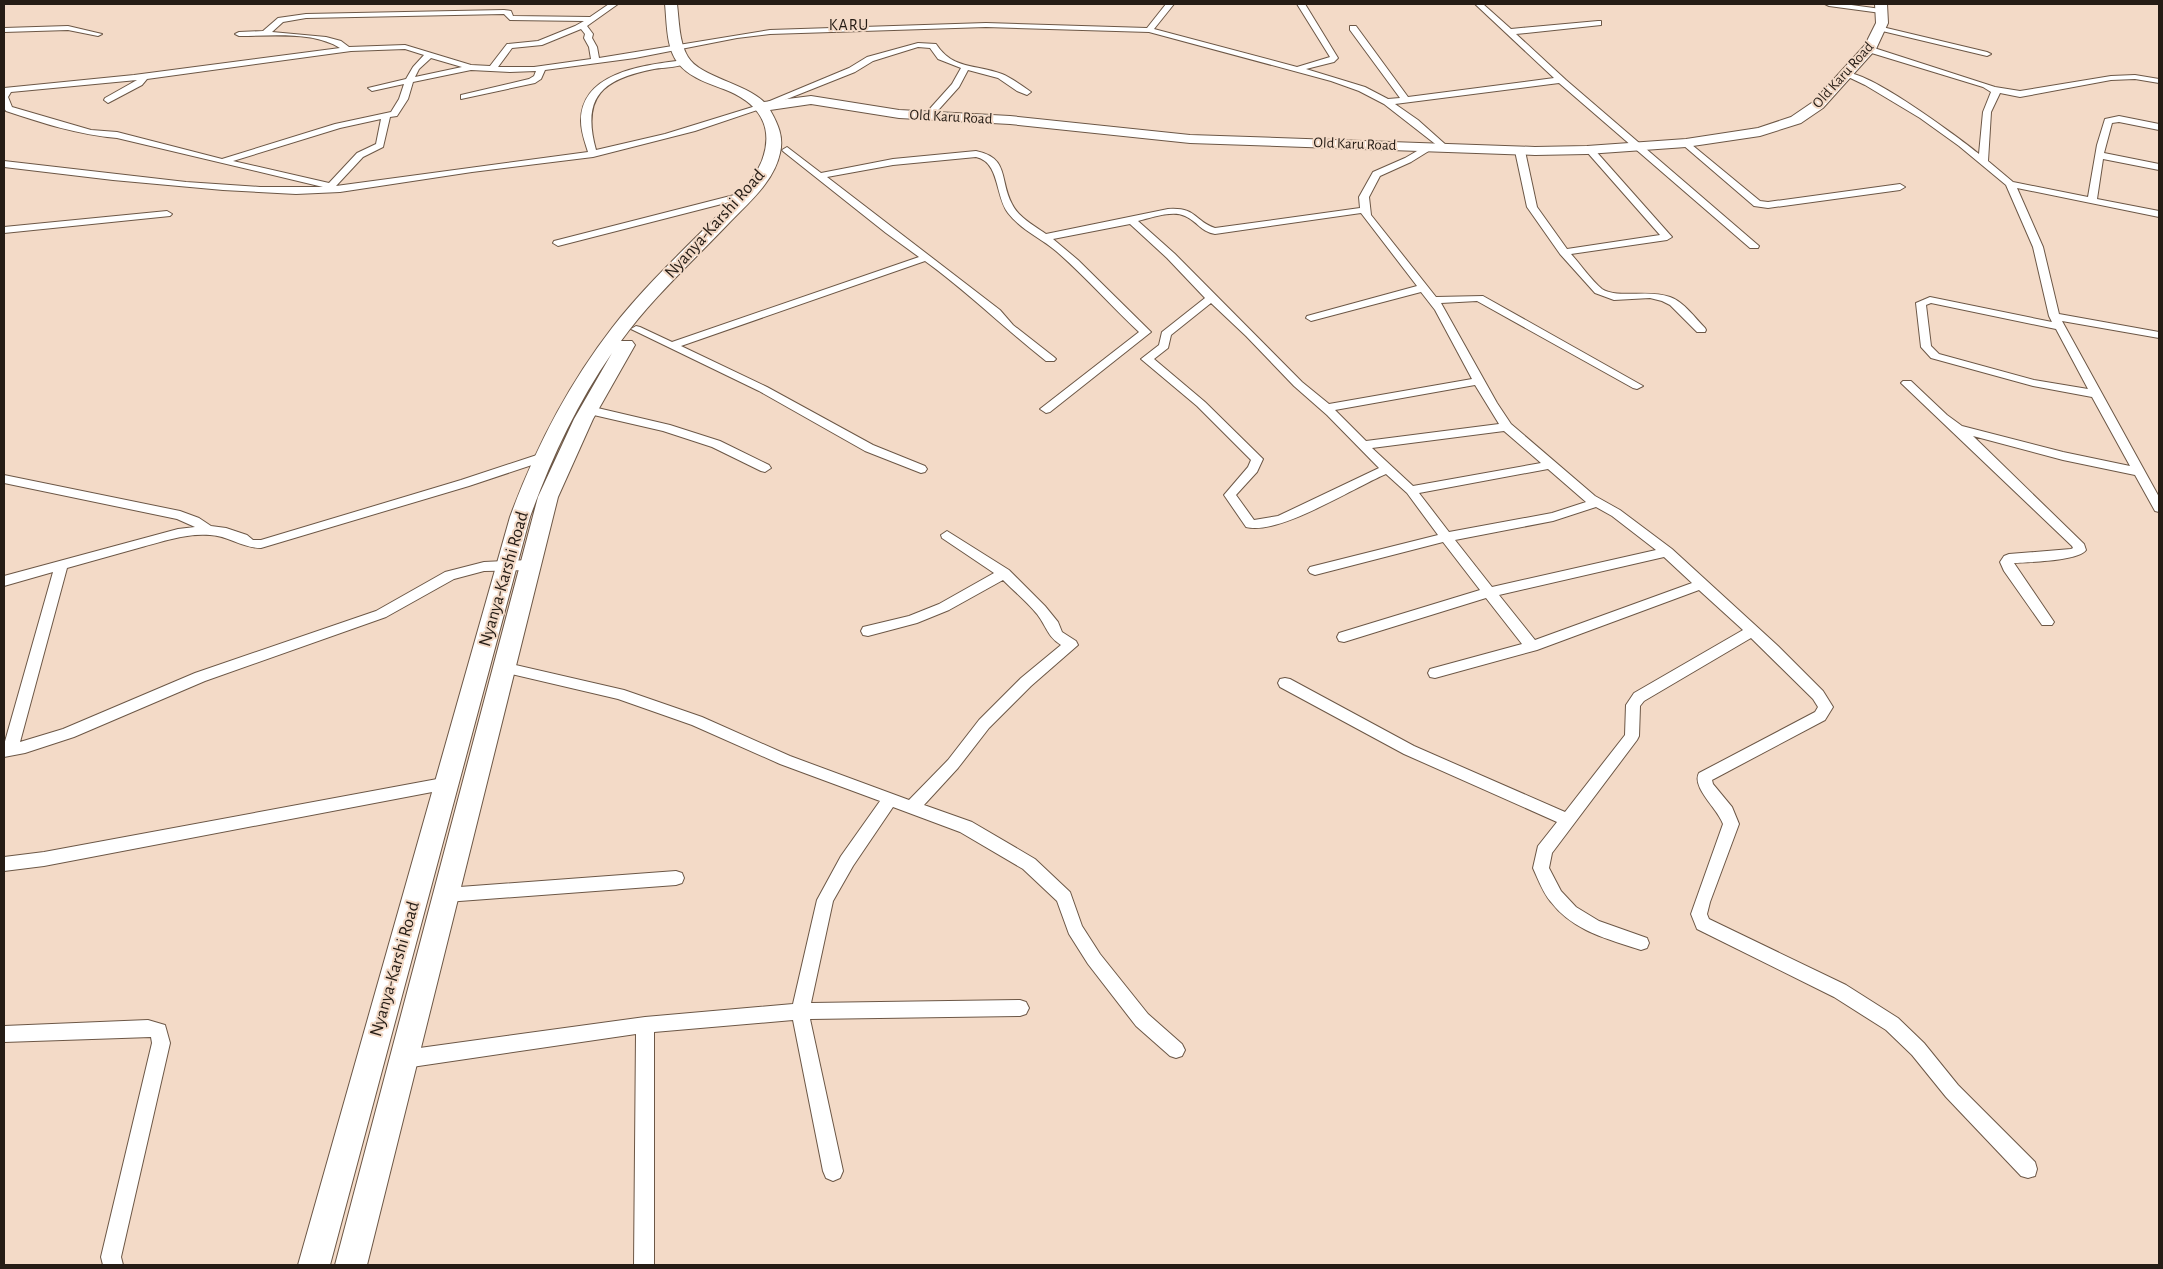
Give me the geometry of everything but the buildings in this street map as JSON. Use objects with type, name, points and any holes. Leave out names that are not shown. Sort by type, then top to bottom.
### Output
[{"type":"main road","points":[[671,4],[683,52]]},
{"type":"main road","points":[[683,4],[683,52]]},
{"type":"main road","name":"Old Karu Road","points":[[768,105],[817,100],[849,107],[929,115],[1010,120],[1190,139],[1520,151],[1590,150],[1686,144],[1760,132],[1796,120],[1810,111],[1868,50],[1880,28],[1881,7]]},
{"type":"main road","name":"Nyanya-Karshi Road","points":[[314,1265],[448,783],[518,564],[563,460],[611,369],[636,329],[769,188],[780,175],[786,160],[786,138],[778,114],[768,105],[709,77],[683,52]]},
{"type":"main road","name":"Nyanya-Karshi Road","points":[[351,1265],[405,1059],[503,667],[518,564],[534,477],[569,408],[593,367],[620,330],[649,296],[762,178],[771,160],[773,149],[768,105]]},
{"type":"street","points":[[492,69],[510,46],[539,43],[582,25],[614,4]]},
{"type":"street","points":[[1149,30],[1170,4]]},
{"type":"street","points":[[1296,69],[1334,58],[1301,4]]},
{"type":"street","points":[[1479,4],[1560,80],[1754,246]]},
{"type":"street","points":[[1829,4],[1881,7]]},
{"type":"street","points":[[265,34],[281,20],[344,14],[504,12],[508,13],[510,18],[571,17],[592,19]]},
{"type":"street","points":[[1509,32],[1598,23]]},
{"type":"street","points":[[582,25],[590,34],[588,38],[593,47],[595,61]]},
{"type":"street","points":[[334,188],[286,174],[117,135],[98,134],[39,119],[10,109],[5,103],[6,90],[145,77],[347,49],[404,47],[470,66],[492,69],[541,69],[595,61],[683,52],[770,32],[927,26],[1097,27],[1149,30],[1296,69],[1362,89],[1386,102],[1415,122],[1436,147],[1376,174],[1364,197],[1366,215],[1434,300],[1462,346],[1478,381],[1507,427],[1549,465],[1596,503],[1616,512],[1667,552],[1818,695],[1826,707],[1820,716],[1704,777],[1706,786],[1727,812],[1731,824],[1702,902],[1699,914],[1702,924],[1840,991],[1892,1024],[1918,1049],[1952,1091],[2028,1169]]},
{"type":"street","points":[[4,30],[68,28],[98,34]]},
{"type":"street","points":[[1353,28],[1406,100]]},
{"type":"street","points":[[1880,28],[1987,54]]},
{"type":"street","points":[[240,34],[302,35],[338,42],[347,49]]},
{"type":"street","points":[[5,165],[156,181],[248,188],[296,191],[334,188],[593,154],[711,124],[768,105],[852,70],[870,59],[918,46],[933,46],[940,58],[966,68],[1000,76],[1011,82],[1016,89],[1027,92]]},
{"type":"street","points":[[1868,50],[1986,84],[1994,89],[2020,94],[2117,77],[2135,77],[2159,81]]},
{"type":"street","points":[[593,154],[585,117],[590,100],[605,84],[617,77],[683,52]]},
{"type":"street","points":[[224,161],[338,126],[394,114],[399,108],[408,80],[420,61],[431,54]]},
{"type":"street","points":[[372,88],[448,73],[470,66]]},
{"type":"street","points":[[929,115],[956,85],[966,68]]},
{"type":"street","points":[[464,97],[532,81],[537,79],[541,69]]},
{"type":"street","points":[[1846,74],[1868,83],[1901,102],[1962,144],[2010,184],[2038,247],[2057,322],[2139,472],[2157,501]]},
{"type":"street","points":[[108,100],[139,83],[145,77]]},
{"type":"street","points":[[1386,102],[1560,80]]},
{"type":"street","points":[[1982,161],[1987,112],[1996,91],[1994,89]]},
{"type":"street","points":[[334,188],[360,155],[380,145],[386,117]]},
{"type":"street","points":[[2092,200],[2099,155],[2108,120],[2119,119],[2159,127]]},
{"type":"street","points":[[1686,144],[1757,204],[1768,205],[1900,187]]},
{"type":"street","points":[[787,150],[925,258],[948,273],[996,312],[1009,327],[1050,359]]},
{"type":"street","points":[[1564,252],[1667,237],[1590,150]]},
{"type":"street","points":[[1520,151],[1532,207],[1564,252],[1599,291],[1614,297],[1650,295],[1666,299],[1674,303],[1701,330]]},
{"type":"street","points":[[819,176],[893,162],[987,155],[992,158],[997,168],[1004,199],[1011,211],[1063,252],[1146,332],[1046,409]]},
{"type":"street","points":[[2099,155],[2159,167]]},
{"type":"street","points":[[2010,184],[2159,214]]},
{"type":"street","points":[[558,243],[746,195]]},
{"type":"street","points":[[1044,238],[1171,212],[1190,214],[1209,230],[1216,231],[1365,210]]},
{"type":"street","points":[[4,230],[167,214]]},
{"type":"street","points":[[1130,220],[1171,256],[1298,384],[1326,408],[1411,490],[1446,538],[1532,646]]},
{"type":"street","points":[[672,346],[925,258]]},
{"type":"street","points":[[1311,318],[1423,288]]},
{"type":"street","points":[[1211,298],[1166,334],[1164,346],[1147,359],[1201,404],[1257,459],[1256,465],[1234,487],[1230,496],[1250,524],[1256,526],[1263,524],[1316,505],[1344,488],[1388,469]]},
{"type":"street","points":[[1434,300],[1479,298],[1636,386]]},
{"type":"street","points":[[2096,394],[2033,383],[1935,356],[1926,347],[1921,303],[1930,300],[1940,300],[2057,322],[2159,335]]},
{"type":"street","points":[[636,329],[763,389],[869,448],[921,469]]},
{"type":"street","points":[[1326,408],[1478,381]]},
{"type":"street","points":[[1907,383],[2078,544],[2080,550],[2072,553],[2010,559],[2007,562],[2009,568],[2047,622]]},
{"type":"street","points":[[589,410],[666,428],[716,444],[765,468]]},
{"type":"street","points":[[1363,445],[1507,427]]},
{"type":"street","points":[[1958,429],[2064,456],[2139,472]]},
{"type":"street","points":[[4,581],[178,533],[208,530],[234,535],[250,544],[261,544],[465,483],[543,457]]},
{"type":"street","points":[[1411,490],[1549,465]]},
{"type":"street","points":[[4,479],[180,515],[195,521],[208,530]]},
{"type":"street","points":[[1315,570],[1446,538],[1552,517],[1596,503]]},
{"type":"street","points":[[911,808],[953,764],[984,724],[1026,682],[1071,645],[1056,635],[1053,626],[1040,609],[1004,574],[947,535]]},
{"type":"street","points":[[1344,637],[1490,592],[1667,552]]},
{"type":"street","points":[[7,751],[70,733],[176,686],[383,614],[453,574],[518,564]]},
{"type":"street","points":[[7,751],[61,566]]},
{"type":"street","points":[[868,631],[928,614],[1004,574]]},
{"type":"street","points":[[1435,673],[1532,646],[1702,584]]},
{"type":"street","points":[[1641,943],[1594,927],[1570,912],[1555,896],[1541,868],[1544,852],[1632,736],[1633,705],[1639,696],[1752,631]]},
{"type":"street","points":[[503,667],[619,694],[696,721],[785,760],[966,827],[1029,864],[1064,897],[1075,929],[1094,959],[1142,1020],[1176,1050]]},
{"type":"street","points":[[1285,683],[1408,750],[1568,820]]},
{"type":"street","points":[[4,864],[44,859],[448,783]]},
{"type":"street","points":[[833,1172],[800,1011],[825,900],[847,861],[890,799]]},
{"type":"street","points":[[446,895],[676,878]]},
{"type":"street","points":[[405,1059],[645,1025],[800,1011],[1020,1008]]},
{"type":"street","points":[[644,1265],[645,1025]]},
{"type":"street","points":[[4,1034],[148,1028],[159,1031],[161,1043],[112,1257],[113,1265]]},
{"type":"district","name":"KARU","points":[[849,25]]}]
